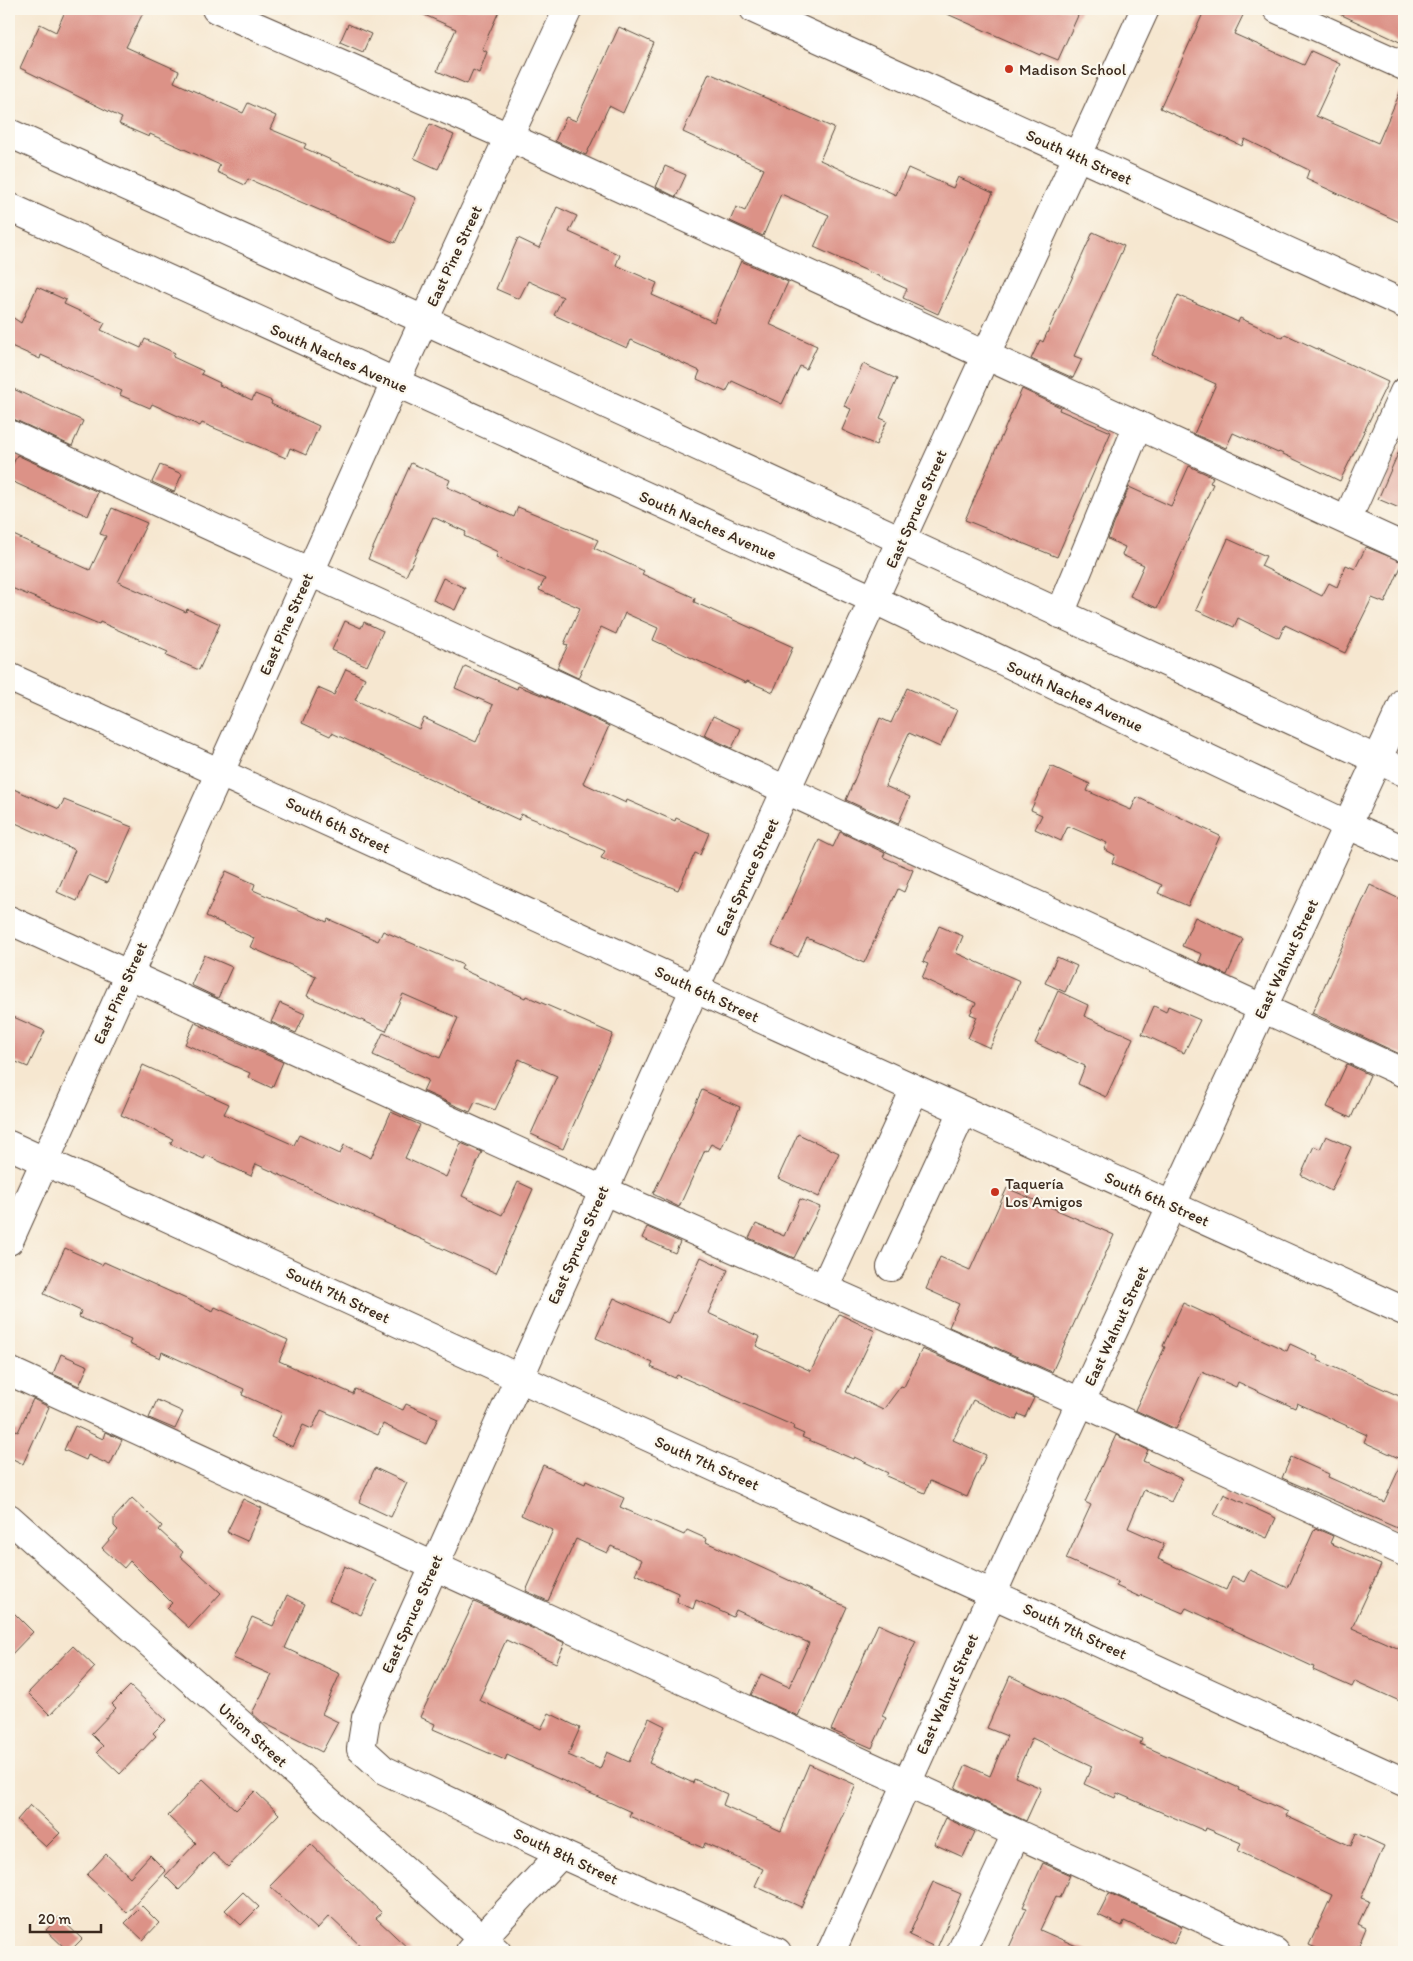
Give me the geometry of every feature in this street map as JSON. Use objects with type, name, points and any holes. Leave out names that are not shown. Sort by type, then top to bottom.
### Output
[{"type":"street","points":[[216,9],[509,137],[1404,547]]},
{"type":"street","name":"East Pine Street","points":[[9,1241],[395,383],[568,9]]},
{"type":"street","name":"South 4th Street","points":[[754,9],[1404,304]]},
{"type":"street","name":"East Spruce Street","points":[[361,1749],[366,1718],[518,1378],[1145,9]]},
{"type":"street","points":[[1277,9],[1404,66]]},
{"type":"street","points":[[9,133],[424,320],[900,542],[1404,772]]},
{"type":"street","name":"South Naches Avenue","points":[[9,207],[875,600],[1404,850]]},
{"type":"street","points":[[1354,504],[1404,392]]},
{"type":"street","points":[[1060,614],[1138,425]]},
{"type":"street","points":[[9,434],[1404,1073]]},
{"type":"street","name":"South 6th Street","points":[[9,677],[1404,1312]]},
{"type":"street","name":"East Walnut Street","points":[[831,1952],[992,1593],[1404,702]]},
{"type":"street","points":[[9,920],[603,1190],[1081,1402],[1404,1552]]},
{"type":"street","points":[[824,1288],[915,1089]]},
{"type":"street","points":[[892,1266],[963,1111]]},
{"type":"street","name":"South 7th Street","points":[[9,1145],[1404,1782]]},
{"type":"street","points":[[9,1372],[1275,1952]]},
{"type":"street","name":"Union Street","points":[[9,1518],[483,1948]]},
{"type":"street","name":"South 8th Street","points":[[361,1749],[384,1770],[561,1854],[777,1952]]},
{"type":"street","points":[[961,1952],[1016,1834]]},
{"type":"street","points":[[483,1948],[561,1854]]},
{"type":"building","points":[[66,9],[145,9],[126,47],[179,71],[174,82],[243,113],[248,103],[276,116],[270,129],[306,144],[304,148],[416,198],[395,243],[248,179],[245,185],[217,172],[220,165],[150,134],[149,137],[119,124],[122,118],[20,68],[40,24],[56,32]]},
{"type":"building","points":[[411,9],[500,9],[482,49],[487,52],[479,73],[473,70],[467,84],[437,71],[456,29]]},
{"type":"building","points":[[936,9],[1081,9],[1058,60],[1041,53],[1040,55]]},
{"type":"building","points":[[1205,9],[1246,9],[1234,34],[1304,65],[1311,51],[1340,64],[1316,116],[1378,143],[1404,83],[1404,224],[1306,179],[1309,170],[1245,139],[1242,146],[1160,108]]},
{"type":"building","points":[[1329,9],[1404,9],[1404,44]]},
{"type":"building","points":[[348,24],[371,34],[363,52],[340,42]]},
{"type":"building","points":[[619,27],[654,43],[623,113],[609,106],[586,155],[555,141],[566,117],[576,121]]},
{"type":"building","points":[[709,73],[834,128],[820,160],[896,195],[908,168],[953,188],[958,177],[993,193],[938,314],[903,298],[907,289],[814,247],[829,215],[781,194],[763,236],[730,221],[736,207],[745,211],[764,169],[683,132]]},
{"type":"building","points":[[430,124],[454,135],[438,169],[414,158]]},
{"type":"building","points":[[665,166],[686,175],[676,197],[656,187]]},
{"type":"building","points":[[557,207],[577,216],[569,232],[620,255],[616,265],[657,283],[652,295],[714,322],[741,261],[788,282],[769,324],[817,346],[806,369],[800,366],[782,404],[732,381],[726,392],[697,379],[700,371],[631,340],[627,348],[554,315],[563,297],[528,281],[519,299],[496,289],[518,238],[539,248]]},
{"type":"building","points":[[1093,232],[1124,246],[1074,356],[1082,359],[1073,378],[1031,359],[1040,340],[1043,342]]},
{"type":"building","points":[[37,287],[66,300],[64,304],[105,323],[101,330],[141,348],[145,339],[175,353],[173,357],[203,371],[201,374],[220,383],[219,385],[252,400],[255,394],[272,401],[271,404],[319,426],[306,455],[290,448],[286,458],[202,423],[200,426],[152,404],[150,408],[120,395],[122,391],[41,355],[40,359],[9,345],[9,315],[21,323]]},
{"type":"building","points":[[1178,295],[1238,322],[1240,318],[1283,338],[1285,334],[1388,382],[1340,481],[1233,433],[1226,448],[1194,434],[1216,384],[1152,355]]},
{"type":"building","points":[[863,364],[897,379],[880,418],[887,421],[876,445],[842,430],[851,409],[844,406]]},
{"type":"building","points":[[9,387],[83,421],[72,446],[9,417]]},
{"type":"building","points":[[1022,389],[1060,407],[1059,410],[1111,432],[1057,557],[965,520]]},
{"type":"building","points":[[1404,440],[1404,510],[1378,499]]},
{"type":"building","points":[[17,455],[98,492],[88,516],[9,480],[9,473]]},
{"type":"building","points":[[411,463],[450,480],[447,487],[514,517],[518,507],[598,540],[594,548],[644,571],[642,574],[695,598],[694,602],[793,647],[773,692],[747,681],[746,683],[653,640],[658,628],[625,613],[616,634],[601,627],[578,678],[557,668],[568,645],[564,644],[580,608],[539,590],[545,579],[496,557],[498,552],[464,536],[466,532],[433,517],[406,576],[368,559]]},
{"type":"building","points":[[160,465],[182,474],[174,492],[152,482]]},
{"type":"building","points":[[1189,466],[1213,477],[1210,483],[1213,484],[1157,608],[1130,596],[1144,565],[1122,555],[1125,547],[1108,539],[1129,487],[1171,506]]},
{"type":"building","points":[[112,508],[147,523],[118,582],[186,612],[187,609],[220,624],[199,670],[166,656],[168,652],[100,622],[99,624],[9,587],[9,533],[90,570],[106,536],[100,534]]},
{"type":"building","points":[[1228,539],[1266,556],[1261,566],[1322,596],[1329,583],[1337,587],[1346,565],[1355,569],[1366,547],[1403,562],[1385,603],[1372,598],[1345,653],[1285,625],[1279,638],[1238,618],[1234,627],[1196,610]]},
{"type":"building","points":[[443,578],[465,588],[455,610],[433,600]]},
{"type":"building","points":[[345,621],[361,628],[364,622],[383,631],[367,666],[332,650]]},
{"type":"building","points":[[465,666],[517,689],[518,686],[544,696],[609,726],[583,783],[626,803],[627,800],[675,821],[676,818],[709,833],[700,855],[695,853],[678,890],[601,858],[605,851],[536,820],[521,814],[519,820],[332,733],[330,736],[302,723],[318,688],[334,695],[346,669],[365,678],[355,700],[419,729],[424,718],[476,742],[493,705],[455,688]]},
{"type":"building","points":[[907,688],[957,710],[940,747],[909,733],[885,786],[910,797],[898,824],[846,800],[880,718],[891,723]]},
{"type":"building","points":[[713,716],[741,729],[732,748],[704,735]]},
{"type":"building","points":[[1051,766],[1090,784],[1087,791],[1131,810],[1137,797],[1220,836],[1188,906],[1158,893],[1162,885],[1112,863],[1115,855],[1104,849],[1107,843],[1068,826],[1061,841],[1035,829],[1042,815],[1031,810]]},
{"type":"building","points":[[9,787],[59,809],[64,800],[132,827],[107,883],[89,875],[77,901],[57,892],[75,850],[9,820]]},
{"type":"building","points":[[840,832],[885,853],[883,857],[913,870],[904,892],[898,889],[864,963],[807,938],[798,957],[772,945],[819,840],[833,847]]},
{"type":"building","points":[[226,871],[255,884],[253,890],[327,922],[328,919],[378,941],[383,931],[463,965],[461,969],[525,998],[526,996],[613,1034],[563,1149],[531,1134],[557,1076],[519,1059],[495,1110],[475,1102],[470,1112],[423,1091],[428,1080],[373,1055],[383,1033],[440,1058],[458,1018],[403,994],[386,1031],[307,996],[316,976],[250,947],[254,938],[206,916]]},
{"type":"building","points":[[1370,885],[1404,901],[1404,1056],[1312,1013]]},
{"type":"building","points":[[1195,917],[1243,939],[1227,975],[1199,962],[1202,954],[1182,946]]},
{"type":"building","points":[[939,926],[963,936],[956,953],[1020,981],[990,1048],[968,1038],[977,1017],[970,1014],[976,1003],[922,978],[928,964],[923,962]]},
{"type":"building","points":[[204,955],[232,967],[218,998],[191,985]]},
{"type":"building","points":[[1057,957],[1077,966],[1065,992],[1045,983]]},
{"type":"building","points":[[1058,991],[1088,1005],[1084,1016],[1133,1038],[1106,1097],[1078,1084],[1085,1066],[1035,1043]]},
{"type":"building","points":[[280,1003],[305,1014],[296,1033],[271,1022]]},
{"type":"building","points":[[1154,1006],[1166,1012],[1168,1006],[1200,1020],[1184,1053],[1142,1034]]},
{"type":"building","points":[[9,1015],[45,1031],[28,1067],[9,1059]]},
{"type":"building","points":[[195,1023],[283,1062],[272,1088],[248,1077],[250,1073],[185,1044]]},
{"type":"building","points":[[1347,1064],[1370,1075],[1351,1118],[1327,1107]]},
{"type":"building","points":[[143,1065],[229,1104],[224,1114],[294,1145],[299,1135],[340,1154],[344,1145],[371,1158],[391,1112],[420,1125],[405,1158],[446,1177],[461,1143],[482,1152],[462,1196],[502,1215],[518,1182],[533,1189],[496,1273],[256,1164],[251,1176],[206,1155],[204,1159],[170,1144],[173,1139],[121,1115]]},
{"type":"building","points":[[702,1090],[740,1107],[721,1149],[711,1144],[707,1151],[705,1150],[679,1207],[653,1194]]},
{"type":"building","points":[[798,1134],[839,1153],[819,1197],[778,1178]]},
{"type":"building","points":[[1326,1136],[1351,1147],[1331,1191],[1301,1175],[1314,1146],[1320,1149]]},
{"type":"building","points":[[1007,1188],[1114,1235],[1052,1372],[949,1327],[959,1304],[926,1289],[940,1257],[970,1270]]},
{"type":"building","points":[[800,1199],[820,1207],[794,1258],[749,1238],[756,1224],[784,1236]]},
{"type":"building","points":[[647,1227],[680,1242],[675,1253],[642,1238]]},
{"type":"building","points":[[65,1248],[102,1265],[104,1262],[213,1311],[215,1307],[288,1340],[279,1361],[353,1394],[355,1389],[403,1410],[406,1404],[438,1418],[426,1444],[383,1424],[378,1435],[321,1410],[312,1429],[303,1425],[293,1447],[271,1437],[282,1413],[242,1395],[244,1389],[162,1352],[160,1358],[129,1344],[131,1340],[79,1317],[81,1311],[44,1294]]},
{"type":"building","points":[[701,1257],[728,1270],[708,1313],[760,1337],[756,1346],[811,1371],[839,1314],[875,1331],[846,1392],[883,1410],[901,1386],[904,1387],[922,1349],[1034,1398],[1025,1417],[1018,1414],[1016,1420],[973,1400],[953,1440],[986,1455],[967,1497],[930,1481],[925,1493],[886,1476],[888,1473],[854,1457],[853,1459],[802,1437],[804,1434],[793,1429],[794,1426],[677,1375],[675,1378],[651,1367],[653,1363],[596,1338],[614,1298],[668,1323],[673,1312],[675,1313]]},
{"type":"building","points":[[1183,1303],[1287,1351],[1290,1344],[1318,1357],[1317,1360],[1404,1398],[1404,1531],[1282,1478],[1291,1457],[1329,1474],[1328,1477],[1384,1502],[1403,1460],[1364,1442],[1367,1435],[1297,1403],[1295,1408],[1238,1382],[1236,1387],[1202,1372],[1176,1429],[1135,1410],[1165,1347],[1163,1346]]},
{"type":"building","points":[[61,1354],[88,1366],[79,1386],[53,1374]]},
{"type":"building","points":[[33,1399],[49,1407],[23,1464],[9,1457],[9,1428],[18,1432]]},
{"type":"building","points":[[157,1400],[183,1412],[175,1429],[149,1418]]},
{"type":"building","points":[[75,1426],[103,1439],[105,1432],[122,1440],[110,1465],[88,1455],[86,1460],[64,1450]]},
{"type":"building","points":[[1116,1435],[1148,1450],[1143,1461],[1182,1479],[1171,1502],[1144,1490],[1128,1528],[1164,1544],[1158,1559],[1226,1590],[1232,1576],[1244,1582],[1250,1570],[1288,1588],[1315,1528],[1333,1536],[1330,1543],[1381,1565],[1352,1628],[1404,1651],[1404,1703],[1355,1681],[1352,1687],[1313,1670],[1314,1667],[1186,1608],[1183,1613],[1141,1595],[1140,1597],[1116,1586],[1118,1582],[1066,1559],[1091,1505],[1085,1502]]},
{"type":"building","points":[[543,1465],[585,1484],[586,1481],[624,1498],[620,1507],[684,1535],[687,1530],[707,1539],[706,1542],[847,1607],[798,1716],[751,1695],[761,1674],[789,1687],[809,1643],[736,1610],[733,1617],[696,1600],[693,1609],[677,1602],[678,1593],[635,1574],[642,1560],[611,1546],[607,1553],[576,1539],[548,1601],[526,1591],[553,1530],[521,1515]]},
{"type":"building","points":[[375,1468],[407,1483],[391,1517],[359,1502]]},
{"type":"building","points":[[1224,1494],[1276,1518],[1267,1538],[1214,1515]]},
{"type":"building","points":[[132,1498],[162,1526],[159,1530],[183,1552],[180,1556],[221,1593],[189,1628],[167,1608],[172,1603],[130,1561],[124,1568],[102,1548],[118,1530],[114,1526],[114,1518]]},
{"type":"building","points":[[243,1499],[262,1508],[247,1541],[227,1532]]},
{"type":"building","points":[[344,1566],[377,1581],[361,1615],[329,1601]]},
{"type":"building","points":[[287,1595],[305,1604],[285,1648],[340,1674],[322,1714],[338,1722],[322,1752],[262,1722],[252,1713],[272,1675],[233,1658],[252,1617],[273,1626]]},
{"type":"building","points":[[474,1602],[565,1643],[556,1663],[506,1640],[479,1700],[541,1729],[549,1713],[580,1728],[568,1755],[600,1769],[607,1752],[629,1762],[649,1718],[665,1726],[649,1763],[693,1783],[694,1779],[727,1794],[723,1805],[781,1831],[809,1764],[856,1785],[801,1907],[755,1886],[763,1869],[705,1843],[703,1848],[629,1816],[631,1812],[507,1755],[505,1760],[433,1729],[435,1724],[420,1717]]},
{"type":"building","points":[[9,1608],[33,1632],[9,1657]]},
{"type":"building","points":[[878,1624],[916,1641],[882,1716],[886,1718],[872,1748],[831,1730]]},
{"type":"building","points":[[73,1646],[95,1667],[50,1715],[28,1693]]},
{"type":"building","points":[[1010,1676],[1142,1739],[1140,1744],[1239,1788],[1238,1790],[1288,1812],[1286,1816],[1351,1846],[1356,1833],[1384,1846],[1361,1898],[1369,1901],[1358,1924],[1366,1928],[1356,1952],[1325,1952],[1309,1945],[1332,1895],[1238,1851],[1241,1843],[1206,1828],[1205,1831],[1117,1793],[1115,1798],[1084,1784],[1092,1766],[1032,1738],[1015,1777],[1041,1788],[1026,1821],[955,1788],[966,1765],[990,1776],[1007,1736],[987,1728]]},
{"type":"building","points":[[130,1686],[166,1720],[153,1733],[156,1736],[120,1774],[97,1752],[103,1746],[91,1734],[116,1708],[112,1704]]},
{"type":"building","points":[[203,1779],[236,1810],[255,1791],[279,1814],[228,1867],[213,1853],[179,1890],[165,1876],[196,1843],[168,1816]]},
{"type":"building","points":[[30,1805],[60,1833],[46,1847],[17,1820]]},
{"type":"building","points":[[946,1818],[975,1832],[963,1857],[934,1844]]},
{"type":"building","points":[[311,1844],[382,1913],[376,1918],[412,1952],[367,1952],[329,1916],[317,1929],[270,1886]]},
{"type":"building","points":[[106,1854],[130,1877],[150,1855],[166,1871],[127,1913],[87,1875]]},
{"type":"building","points":[[1043,1863],[1070,1875],[1060,1898],[1056,1896],[1040,1930],[1090,1952],[1007,1952],[1027,1908],[1023,1907]]},
{"type":"building","points":[[933,1882],[961,1894],[937,1948],[909,1935]]},
{"type":"building","points":[[243,1892],[259,1907],[241,1925],[225,1910]]},
{"type":"building","points":[[1109,1893],[1182,1926],[1174,1944],[1124,1921],[1122,1926],[1098,1915]]},
{"type":"building","points":[[142,1906],[159,1923],[143,1940],[125,1923]]},
{"type":"building","points":[[59,1917],[82,1939],[69,1952],[46,1930]]},
{"type":"place","name":"Madison School","points":[[1009,69]]},
{"type":"place","name":"Taquería Los Amigos","points":[[995,1192]]}]
